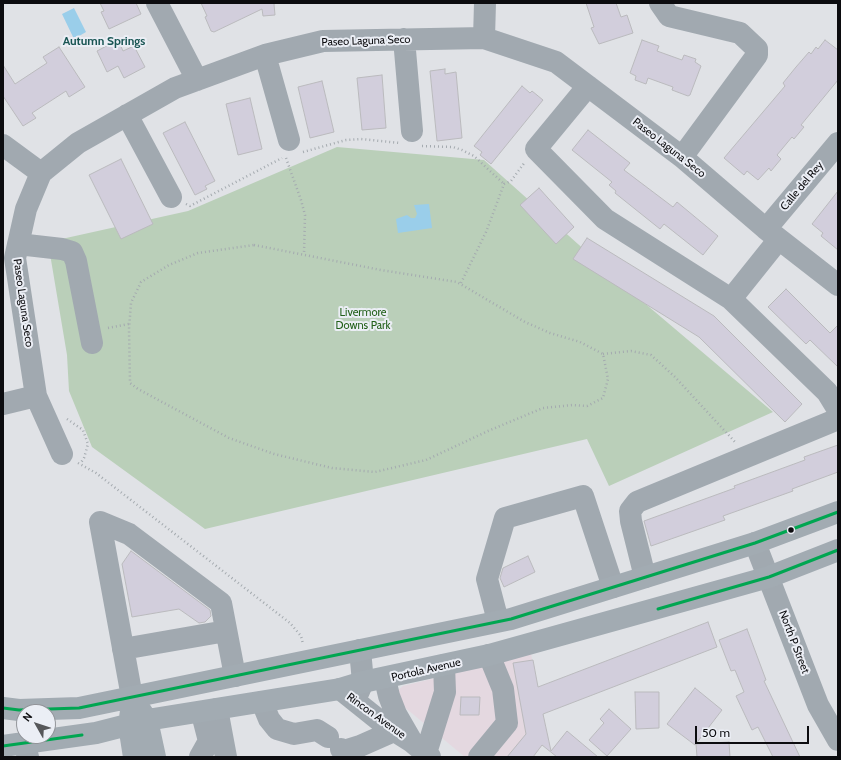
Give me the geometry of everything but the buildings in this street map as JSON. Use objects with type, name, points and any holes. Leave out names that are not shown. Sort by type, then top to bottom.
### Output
[{"type":"main road","points":[[3,708],[19,710],[79,708],[498,622],[755,543],[838,512]]},
{"type":"main road","name":"Portola Avenue","points":[[3,746],[26,750],[138,722],[262,702],[387,686],[444,675],[489,655],[769,577],[838,550]]},
{"type":"main road","points":[[132,697],[138,722],[155,757]]},
{"type":"main road","points":[[134,757],[138,722]]},
{"type":"street","points":[[157,3],[197,80]]},
{"type":"street","points":[[484,38],[485,3]]},
{"type":"street","points":[[660,3],[669,16],[740,33],[757,48],[758,55],[682,157]]},
{"type":"street","name":"Paseo Laguna Seco","points":[[71,459],[36,396],[15,258],[26,209],[41,173],[78,143],[175,88],[265,55],[323,41],[484,38],[556,62],[682,157],[772,234],[838,285]]},
{"type":"street","points":[[404,39],[412,141]]},
{"type":"street","points":[[265,55],[291,152]]},
{"type":"street","points":[[588,86],[536,149],[605,219],[732,299],[826,392],[838,410]]},
{"type":"street","points":[[127,115],[171,197]]},
{"type":"street","name":"Calle del Rey","points":[[732,299],[772,234],[838,143]]},
{"type":"street","points":[[3,145],[41,173]]},
{"type":"street","points":[[18,244],[62,249],[72,252],[76,261],[91,337]]},
{"type":"street","points":[[3,404],[36,396]]},
{"type":"street","points":[[645,577],[631,521],[630,511],[637,502],[838,419]]},
{"type":"street","points":[[498,622],[487,579],[505,518],[583,496],[613,587]]},
{"type":"street","points":[[132,697],[100,522],[129,534],[221,603],[235,676]]},
{"type":"street","name":"North P Street","points":[[755,543],[818,705],[838,740]]},
{"type":"street","points":[[123,649],[226,631]]},
{"type":"street","points":[[353,691],[360,650]]},
{"type":"street","points":[[486,749],[507,723],[503,689],[489,655]]},
{"type":"street","points":[[423,751],[437,718],[444,692],[444,675]]},
{"type":"street","name":"Rincon Avenue","points":[[387,686],[396,714],[423,751]]},
{"type":"street","name":"Rincon Avenue","points":[[353,691],[394,731],[423,751]]},
{"type":"street","points":[[262,702],[270,719],[277,729],[294,734],[317,730],[344,751],[360,746],[394,731]]},
{"type":"street","points":[[200,757],[209,741],[210,710]]},
{"type":"street","points":[[210,710],[226,757]]},
{"type":"path","points":[[171,197],[190,206],[291,152],[346,140],[361,139],[412,141],[453,147],[474,156],[504,184]]},
{"type":"path","points":[[461,283],[486,232],[504,184],[511,181],[536,149]]},
{"type":"path","points":[[291,152],[304,215],[304,254]]},
{"type":"path","points":[[603,354],[608,379],[603,398],[588,406],[574,405],[542,408],[488,430],[426,460],[375,472],[332,468],[274,454],[235,440],[138,389],[130,383],[129,324],[131,303],[142,282],[168,265],[192,255],[228,247],[254,244],[381,270],[461,283],[525,322],[550,333],[580,342],[603,354],[630,351],[651,355],[660,362],[726,432]]},
{"type":"path","points":[[91,337],[129,324]]},
{"type":"path","points":[[63,416],[83,430],[88,444],[84,458],[71,459]]},
{"type":"path","points":[[71,459],[96,473],[290,623],[301,636],[304,648]]},
{"type":"shaded area","points":[[531,654],[548,738],[533,757],[465,757],[403,706],[398,690],[403,686]]},
{"type":"green space","name":"Livermore Downs Park","points":[[337,147],[484,160],[635,295],[773,412],[609,486],[587,439],[205,529],[92,447],[69,391],[67,355],[48,242],[188,211]]},
{"type":"water","points":[[74,8],[86,32],[74,39],[62,14]]},
{"type":"water","points":[[429,204],[432,228],[398,233],[396,219],[407,215],[411,218],[415,218],[417,214],[414,205]]},
{"type":"transit line","points":[[3,708],[19,710],[79,708],[511,619],[755,543],[838,512]]},
{"type":"transit line","points":[[658,609],[769,577],[838,550]]},
{"type":"transit line","points":[[3,746],[82,735]]},
{"type":"district","name":"Autumn Springs","points":[[104,41]]}]
